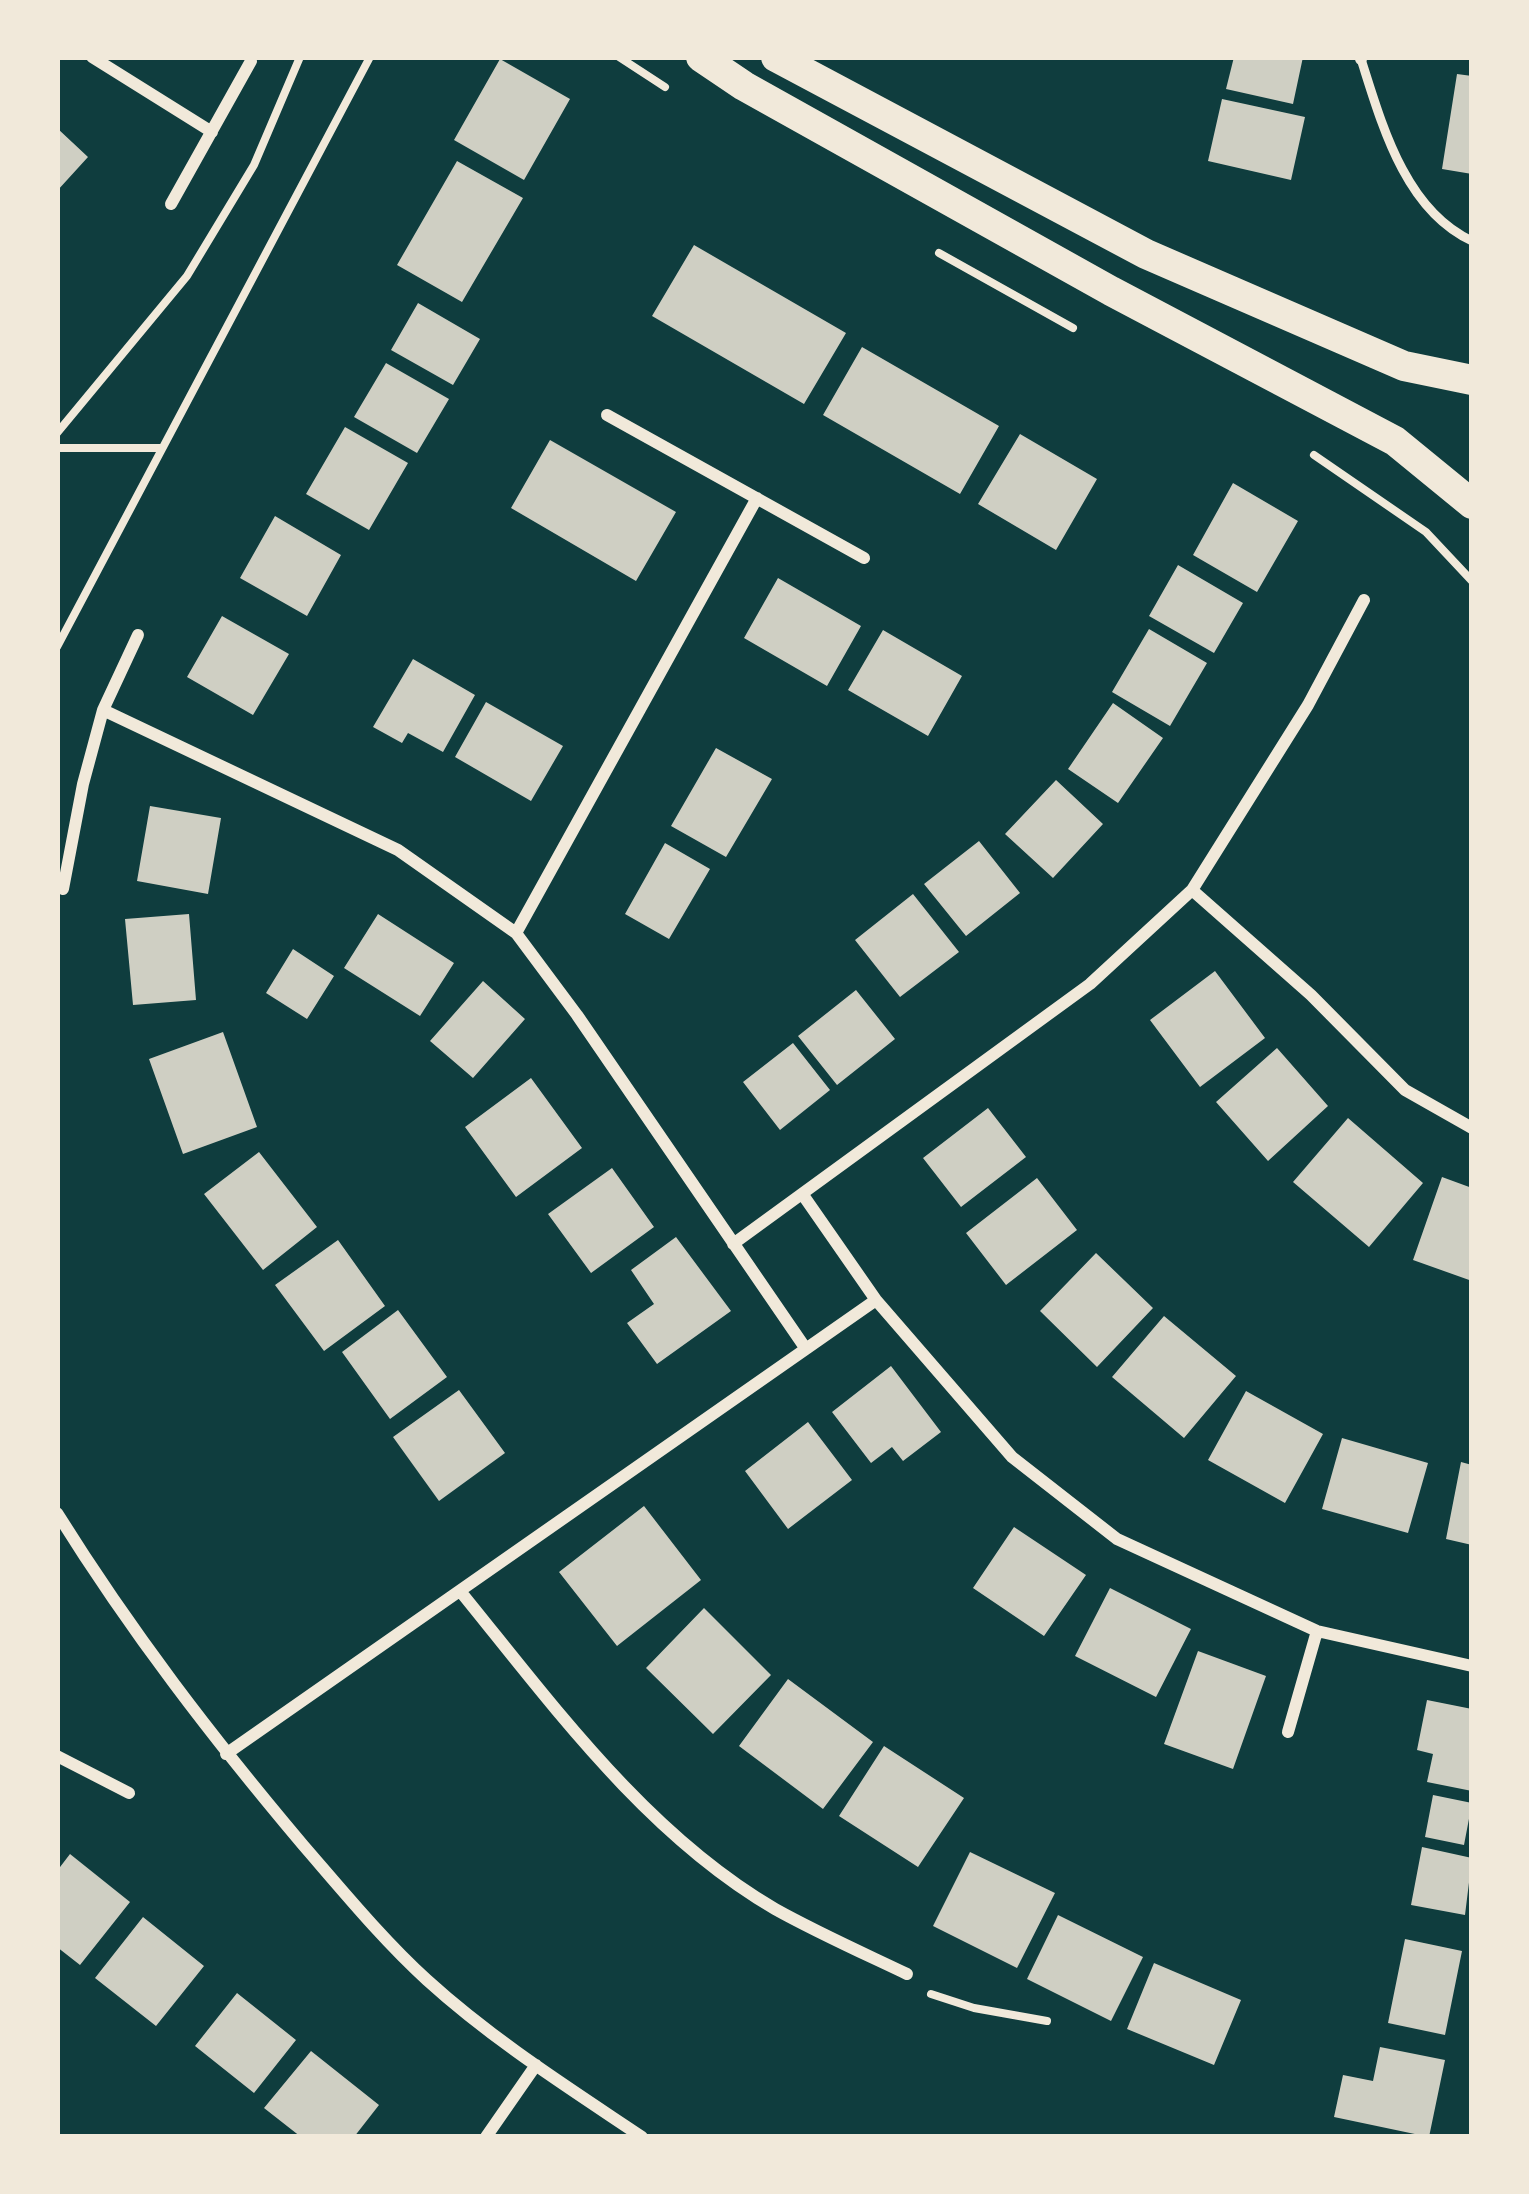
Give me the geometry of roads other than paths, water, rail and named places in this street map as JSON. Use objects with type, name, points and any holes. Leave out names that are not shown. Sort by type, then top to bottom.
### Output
[{"type":"main road","points":[[701,57],[744,86],[1111,291],[1395,441],[1472,504]]},
{"type":"main road","points":[[776,57],[1146,254],[1404,367],[1472,380]]},
{"type":"street","points":[[92,57],[212,132]]},
{"type":"street","points":[[171,204],[251,61]]},
{"type":"street","points":[[607,415],[864,558]]},
{"type":"street","points":[[516,933],[757,498]]},
{"type":"street","points":[[733,1244],[1090,984],[1192,890],[1308,705],[1364,600]]},
{"type":"street","points":[[63,889],[103,710],[138,635]]},
{"type":"street","points":[[103,710],[398,850],[516,933],[806,1349]]},
{"type":"street","points":[[1192,890],[1311,995],[1405,1090],[1472,1128]]},
{"type":"street","points":[[803,1195],[876,1300],[1012,1457],[1117,1539],[1317,1631],[1472,1666]]},
{"type":"street","points":[[226,1754],[876,1300]]},
{"type":"street","points":[[57,1514],[125,1621],[226,1754],[334,1881],[427,1980],[536,2065],[642,2137]]},
{"type":"street","points":[[460,1591],[595,1754],[680,1840],[773,1907],[907,1975]]},
{"type":"street","points":[[1288,1732],[1317,1631]]},
{"type":"street","points":[[57,1756],[129,1793]]},
{"type":"street","points":[[486,2137],[536,2065]]},
{"type":"lane","points":[[1361,58],[1384,130],[1415,191],[1451,232],[1472,241]]}]
